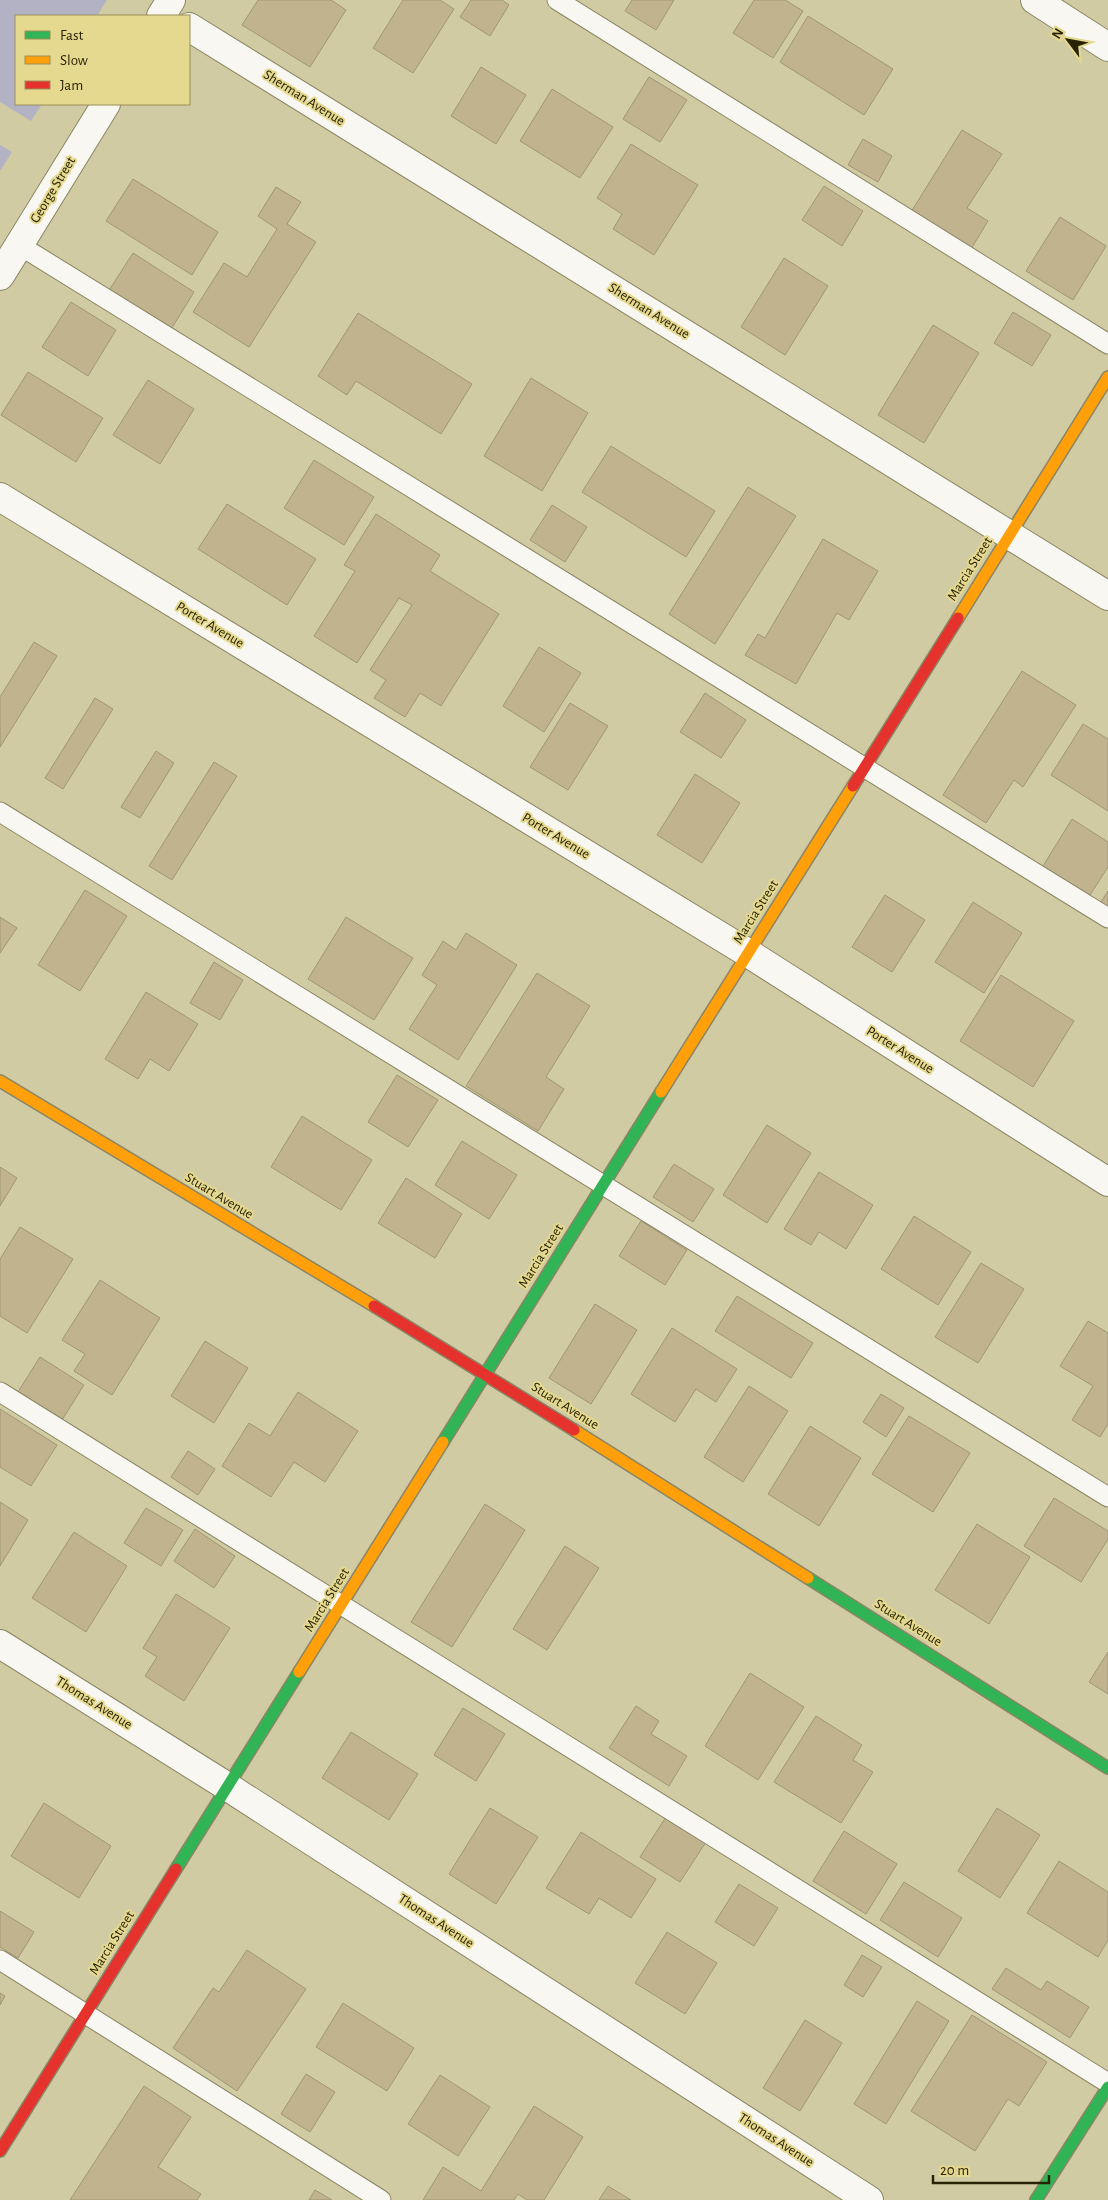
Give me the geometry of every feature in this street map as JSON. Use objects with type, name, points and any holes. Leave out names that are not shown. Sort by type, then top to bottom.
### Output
[{"type":"street","points":[[1035,0],[1108,47]]},
{"type":"street","name":"Sherman Avenue","points":[[190,28],[1108,596]]},
{"type":"street","name":"George Street","points":[[0,276],[105,105]]},
{"type":"street","name":"Marcia Street","points":[[0,2151],[1108,377]]},
{"type":"street","name":"Porter Avenue","points":[[0,497],[748,953],[1108,1182]]},
{"type":"street","name":"Stuart Avenue","points":[[0,1081],[485,1373],[1108,1768]]},
{"type":"street","name":"Thomas Avenue","points":[[0,1644],[228,1787],[869,2200]]},
{"type":"street","points":[[1036,2200],[1108,2087]]},
{"type":"lane","points":[[557,0],[1108,344]]},
{"type":"lane","points":[[19,245],[1108,918]]},
{"type":"lane","points":[[0,812],[602,1186],[1108,1497]]},
{"type":"lane","points":[[0,1392],[1108,2083]]},
{"type":"lane","points":[[0,1960],[381,2200]]},
{"type":"shaded area","points":[[0,0],[107,0],[98,15],[15,15],[15,105],[41,105],[31,121],[0,102]]},
{"type":"shaded area","points":[[0,145],[12,152],[0,171]]},
{"type":"building","points":[[258,0],[331,0],[346,10],[310,67],[242,25]]},
{"type":"building","points":[[403,0],[440,0],[454,9],[413,73],[373,48]]},
{"type":"building","points":[[471,0],[502,0],[509,5],[490,36],[460,17]]},
{"type":"building","points":[[632,0],[674,0],[656,30],[625,11]]},
{"type":"building","points":[[754,0],[785,0],[803,11],[773,58],[733,33]]},
{"type":"building","points":[[808,16],[893,69],[864,115],[780,62]]},
{"type":"building","points":[[481,67],[526,95],[496,144],[451,116]]},
{"type":"building","points":[[649,77],[687,100],[660,142],[623,119]]},
{"type":"building","points":[[552,89],[613,127],[580,178],[520,141]]},
{"type":"building","points":[[962,130],[1002,154],[967,208],[988,221],[971,249],[911,212]]},
{"type":"building","points":[[863,139],[892,156],[878,182],[848,165]]},
{"type":"building","points":[[631,144],[698,185],[654,255],[613,229],[622,214],[597,198]]},
{"type":"building","points":[[133,179],[218,232],[192,275],[106,221]]},
{"type":"building","points":[[824,186],[863,211],[842,246],[802,220]]},
{"type":"building","points":[[276,187],[301,202],[287,224],[316,242],[249,347],[193,312],[224,263],[247,277],[277,229],[258,216]]},
{"type":"building","points":[[1060,217],[1106,246],[1073,300],[1026,271]]},
{"type":"building","points":[[133,253],[194,292],[170,331],[108,292]]},
{"type":"building","points":[[784,258],[828,286],[785,355],[741,327]]},
{"type":"building","points":[[71,302],[116,330],[88,376],[42,347]]},
{"type":"building","points":[[1013,312],[1051,335],[1032,366],[994,343]]},
{"type":"building","points":[[358,313],[472,384],[441,434],[356,381],[347,395],[318,376]]},
{"type":"building","points":[[933,325],[979,353],[924,443],[878,415]]},
{"type":"building","points":[[28,372],[103,418],[76,462],[1,415]]},
{"type":"building","points":[[531,378],[588,413],[542,491],[484,456]]},
{"type":"building","points":[[148,380],[194,409],[160,464],[113,435]]},
{"type":"building","points":[[611,446],[715,511],[686,557],[582,492]]},
{"type":"building","points":[[314,460],[374,497],[344,545],[284,508]]},
{"type":"building","points":[[748,487],[796,516],[715,644],[669,614]]},
{"type":"building","points":[[227,504],[316,559],[287,605],[198,549]]},
{"type":"building","points":[[552,505],[587,527],[565,562],[530,540]]},
{"type":"building","points":[[376,514],[440,555],[430,571],[499,614],[441,706],[420,693],[405,717],[374,698],[386,680],[370,670],[412,605],[399,598],[357,663],[314,636],[355,571],[344,565]]},
{"type":"building","points":[[823,539],[878,571],[849,620],[837,613],[796,684],[745,655],[758,634],[765,638]]},
{"type":"building","points":[[34,642],[57,656],[0,747],[0,697]]},
{"type":"building","points":[[539,647],[581,673],[544,732],[503,706]]},
{"type":"building","points":[[1022,671],[1076,705],[1023,787],[1014,780],[986,823],[943,795]]},
{"type":"building","points":[[705,693],[746,720],[721,758],[680,732]]},
{"type":"building","points":[[95,698],[113,709],[63,789],[45,778]]},
{"type":"building","points":[[570,703],[608,726],[568,790],[530,767]]},
{"type":"building","points":[[1083,724],[1108,739],[1108,811],[1051,775]]},
{"type":"building","points":[[156,751],[174,763],[140,818],[121,807]]},
{"type":"building","points":[[214,762],[237,776],[172,880],[149,866]]},
{"type":"building","points":[[695,774],[740,803],[702,863],[657,835]]},
{"type":"building","points":[[1072,819],[1108,842],[1108,867],[1090,895],[1043,866]]},
{"type":"building","points":[[85,890],[127,916],[80,991],[38,965]]},
{"type":"building","points":[[1108,891],[1108,911],[1099,905]]},
{"type":"building","points":[[885,895],[925,920],[892,972],[852,947]]},
{"type":"building","points":[[973,902],[1022,933],[984,993],[935,962]]},
{"type":"building","points":[[0,917],[17,928],[0,953]]},
{"type":"building","points":[[346,917],[413,958],[374,1020],[308,979]]},
{"type":"building","points":[[466,933],[517,965],[458,1060],[409,1029],[437,985],[422,975],[443,941],[456,950]]},
{"type":"building","points":[[214,962],[243,980],[220,1020],[190,1003]]},
{"type":"building","points":[[537,973],[590,1006],[546,1077],[564,1089],[538,1131],[466,1086]]},
{"type":"building","points":[[1001,975],[1074,1021],[1033,1087],[960,1041]]},
{"type":"building","points":[[146,992],[198,1024],[169,1071],[150,1059],[138,1079],[105,1059]]},
{"type":"building","points":[[397,1075],[438,1100],[408,1147],[368,1122]]},
{"type":"building","points":[[302,1116],[372,1160],[341,1210],[271,1167]]},
{"type":"building","points":[[767,1125],[811,1153],[767,1223],[723,1195]]},
{"type":"building","points":[[462,1141],[517,1175],[489,1219],[435,1185]]},
{"type":"building","points":[[674,1164],[714,1189],[693,1222],[653,1197]]},
{"type":"building","points":[[0,1167],[17,1178],[0,1206]]},
{"type":"building","points":[[819,1172],[873,1205],[846,1249],[819,1232],[811,1245],[784,1229]]},
{"type":"building","points":[[406,1178],[462,1214],[435,1258],[378,1223]]},
{"type":"building","points":[[914,1216],[971,1252],[938,1305],[881,1269]]},
{"type":"building","points":[[641,1221],[687,1250],[665,1285],[619,1256]]},
{"type":"building","points":[[20,1227],[73,1259],[27,1333],[0,1316],[0,1259]]},
{"type":"building","points":[[981,1263],[1024,1289],[978,1363],[935,1337]]},
{"type":"building","points":[[100,1280],[160,1318],[112,1395],[74,1371],[85,1354],[62,1340]]},
{"type":"building","points":[[737,1296],[813,1343],[791,1378],[715,1331]]},
{"type":"building","points":[[595,1304],[637,1330],[591,1404],[549,1378]]},
{"type":"building","points":[[1088,1321],[1108,1333],[1108,1424],[1100,1437],[1072,1420],[1093,1386],[1060,1366]]},
{"type":"building","points":[[672,1328],[737,1369],[716,1402],[696,1389],[675,1422],[631,1394]]},
{"type":"building","points":[[205,1341],[248,1368],[214,1423],[171,1396]]},
{"type":"building","points":[[40,1357],[84,1385],[62,1420],[18,1392]]},
{"type":"building","points":[[749,1386],[788,1411],[743,1482],[704,1457]]},
{"type":"building","points":[[298,1392],[358,1431],[325,1482],[294,1462],[271,1497],[222,1466],[249,1423],[270,1436]]},
{"type":"building","points":[[881,1394],[904,1408],[886,1437],[863,1422]]},
{"type":"building","points":[[0,1409],[57,1445],[31,1486],[0,1467]]},
{"type":"building","points":[[909,1416],[970,1453],[933,1512],[872,1474]]},
{"type":"building","points":[[810,1426],[861,1458],[819,1526],[768,1494]]},
{"type":"building","points":[[188,1451],[215,1469],[198,1495],[171,1477]]},
{"type":"building","points":[[1054,1498],[1108,1531],[1108,1539],[1081,1582],[1024,1546]]},
{"type":"building","points":[[0,1502],[28,1520],[0,1566]]},
{"type":"building","points":[[485,1504],[525,1530],[452,1647],[411,1622]]},
{"type":"building","points":[[146,1508],[183,1530],[161,1566],[124,1543]]},
{"type":"building","points":[[977,1524],[1030,1557],[989,1624],[935,1590]]},
{"type":"building","points":[[195,1529],[235,1556],[214,1588],[174,1561]]},
{"type":"building","points":[[74,1532],[127,1566],[86,1632],[32,1598]]},
{"type":"building","points":[[565,1546],[599,1568],[547,1650],[513,1629]]},
{"type":"building","points":[[176,1594],[230,1628],[184,1701],[145,1676],[157,1657],[143,1648]]},
{"type":"building","points":[[1108,1652],[1108,1694],[1089,1682]]},
{"type":"building","points":[[750,1673],[804,1707],[758,1780],[705,1746]]},
{"type":"building","points":[[636,1706],[659,1721],[651,1734],[687,1756],[669,1786],[609,1748]]},
{"type":"building","points":[[463,1708],[505,1734],[476,1781],[434,1755]]},
{"type":"building","points":[[816,1716],[862,1745],[853,1760],[873,1772],[841,1823],[774,1782]]},
{"type":"building","points":[[351,1732],[418,1774],[389,1820],[322,1778]]},
{"type":"building","points":[[44,1803],[111,1846],[79,1898],[11,1856]]},
{"type":"building","points":[[490,1808],[538,1837],[496,1904],[449,1874]]},
{"type":"building","points":[[997,1808],[1040,1835],[1000,1898],[958,1871]]},
{"type":"building","points":[[666,1817],[706,1842],[680,1882],[640,1857]]},
{"type":"building","points":[[844,1831],[897,1864],[866,1914],[813,1881]]},
{"type":"building","points":[[581,1832],[656,1879],[631,1918],[599,1898],[589,1914],[546,1888]]},
{"type":"building","points":[[1059,1861],[1108,1892],[1108,1940],[1098,1957],[1027,1913]]},
{"type":"building","points":[[904,1882],[962,1918],[938,1957],[880,1920]]},
{"type":"building","points":[[739,1884],[778,1908],[754,1946],[715,1922]]},
{"type":"building","points":[[0,1911],[34,1932],[18,1958],[0,1947]]},
{"type":"building","points":[[667,1932],[717,1963],[685,2014],[635,1983]]},
{"type":"building","points":[[247,1950],[306,1989],[237,2091],[173,2048],[213,1988],[219,1992]]},
{"type":"building","points":[[862,1955],[882,1967],[863,1997],[844,1985]]},
{"type":"building","points":[[1006,1968],[1041,1990],[1047,1981],[1089,2007],[1070,2038],[992,1989]]},
{"type":"building","points":[[0,1993],[5,1996],[0,2005]]},
{"type":"building","points":[[917,2001],[949,2021],[886,2124],[854,2104]]},
{"type":"building","points":[[343,2003],[414,2048],[387,2091],[316,2047]]},
{"type":"building","points":[[972,2015],[1047,2062],[1019,2106],[1008,2099],[975,2151],[911,2111]]},
{"type":"building","points":[[805,2020],[842,2043],[800,2111],[763,2088]]},
{"type":"building","points":[[306,2074],[335,2092],[310,2132],[281,2114]]},
{"type":"building","points":[[440,2075],[490,2107],[458,2156],[408,2124]]},
{"type":"building","points":[[144,2086],[191,2117],[158,2167],[201,2194],[197,2200],[70,2200]]},
{"type":"building","points":[[534,2106],[583,2137],[544,2200],[527,2200],[518,2194],[514,2200],[423,2200],[443,2167],[481,2191]]},
{"type":"building","points":[[608,2186],[631,2200],[599,2200]]},
{"type":"building","points":[[315,2190],[332,2200],[309,2200]]},
{"type":"traffic: fast","points":[[443,1442],[661,1092]]},
{"type":"traffic: fast","points":[[808,1578],[1108,1768]]},
{"type":"traffic: fast","points":[[176,1869],[299,1672]]},
{"type":"traffic: fast","points":[[1036,2200],[1108,2087]]},
{"type":"traffic: slow","points":[[958,618],[1108,377]]},
{"type":"traffic: slow","points":[[661,1092],[853,786]]},
{"type":"traffic: slow","points":[[0,1081],[374,1306]]},
{"type":"traffic: slow","points":[[574,1430],[808,1578]]},
{"type":"traffic: slow","points":[[299,1672],[443,1442]]},
{"type":"traffic: jam","points":[[853,786],[958,618]]},
{"type":"traffic: jam","points":[[374,1306],[574,1430]]},
{"type":"traffic: jam","points":[[0,2151],[176,1869]]}]
